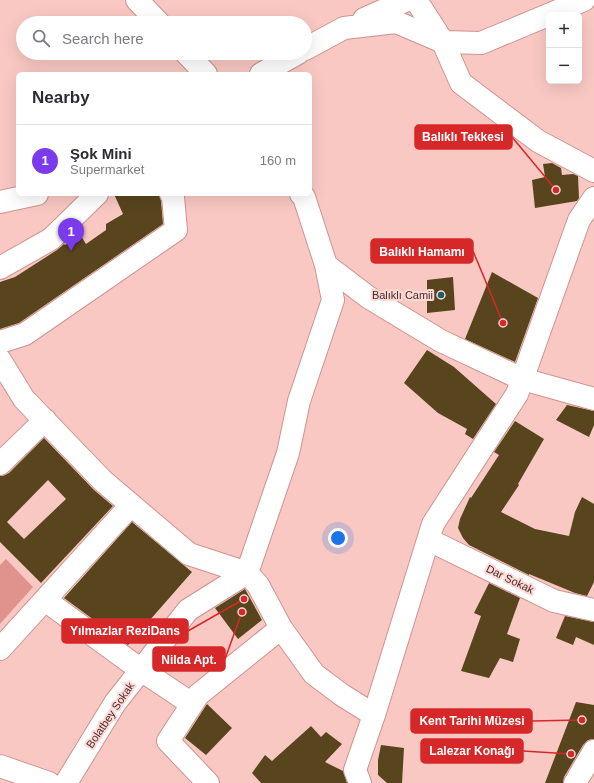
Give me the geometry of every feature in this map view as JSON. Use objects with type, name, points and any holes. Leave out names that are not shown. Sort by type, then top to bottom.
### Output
[{"type":"street","points":[[137,0],[152,16]]},
{"type":"street","points":[[312,45],[344,28],[407,0]]},
{"type":"street","points":[[416,0],[443,42],[461,83],[538,141],[594,172]]},
{"type":"street","points":[[344,28],[396,22],[443,42],[481,43],[584,0]]},
{"type":"street","points":[[193,60],[204,72]]},
{"type":"street","points":[[265,72],[286,60]]},
{"type":"street","points":[[0,202],[28,196]]},
{"type":"street","points":[[0,268],[51,239],[95,196]]},
{"type":"street","points":[[0,342],[25,334],[176,230],[173,196]]},
{"type":"street","points":[[247,573],[288,453],[299,401],[333,300],[326,265],[303,196]]},
{"type":"street","points":[[360,783],[355,770],[374,715],[433,524],[517,394],[579,220],[594,198]]},
{"type":"street","points":[[326,265],[368,298],[441,341],[522,379],[594,399]]},
{"type":"street","points":[[0,360],[24,399],[103,481],[189,554],[247,573],[258,585],[281,628],[314,674],[342,695],[374,715]]},
{"type":"street","points":[[0,464],[44,420]]},
{"type":"street","points":[[0,649],[131,505]]},
{"type":"street","name":"Dar Sokak","points":[[429,540],[554,601],[594,610]]},
{"type":"street","name":"Bolatbey Sokak","points":[[66,783],[115,703],[188,610],[247,573]]},
{"type":"street","points":[[45,600],[141,670],[192,704]]},
{"type":"street","points":[[208,783],[168,741],[198,695],[281,628]]},
{"type":"street","points":[[575,783],[594,751]]},
{"type":"street","points":[[0,766],[49,783]]},
{"type":"shaded area","points":[[6,559],[33,587],[0,624],[0,565]]},
{"type":"building","points":[[552,163],[561,168],[562,175],[573,174],[578,176],[579,198],[577,201],[535,208],[532,180],[545,177],[543,164]]},
{"type":"building","points":[[115,196],[160,196],[163,224],[19,323],[0,329],[0,282],[15,277],[64,244],[65,245],[81,236],[86,244],[106,230],[106,224],[123,214]]},
{"type":"building","points":[[492,272],[538,298],[515,362],[465,339]]},
{"type":"building","name":"Balıklı Camii","points":[[453,277],[455,310],[427,313],[427,280]]},
{"type":"building","points":[[427,350],[454,367],[496,404],[473,439],[465,434],[467,429],[438,413],[404,383]]},
{"type":"building","points":[[567,405],[594,411],[594,425],[589,437],[556,420]]},
{"type":"building","points":[[515,421],[544,439],[518,484],[519,485],[501,512],[535,529],[569,536],[575,512],[582,497],[594,504],[594,582],[587,596],[575,593],[529,575],[469,545],[463,538],[458,528],[460,519],[470,497],[471,498],[499,455],[494,452]]},
{"type":"building","points":[[44,438],[94,490],[113,506],[41,583],[0,542],[0,476],[9,473]],"holes":[[[48,480],[66,499],[24,539],[7,522]]]},
{"type":"building","points":[[132,522],[192,572],[128,645],[64,598]]},
{"type":"building","points":[[489,583],[520,598],[507,634],[520,639],[513,662],[500,658],[489,678],[461,671],[481,616],[474,613]]},
{"type":"building","points":[[245,589],[262,620],[238,639],[215,608]]},
{"type":"building","points":[[565,616],[594,622],[594,645],[576,637],[573,645],[556,638]]},
{"type":"building","points":[[576,702],[594,705],[594,739],[588,740],[583,745],[564,777],[563,783],[545,783]]},
{"type":"building","points":[[207,704],[232,728],[206,755],[185,738]]},
{"type":"building","points":[[311,726],[321,737],[326,732],[342,744],[325,762],[343,771],[347,783],[261,783],[252,773],[265,755],[272,761]]},
{"type":"building","points":[[381,745],[404,748],[402,783],[387,783],[378,775],[378,760]]},
{"type":"place","name":"Balıklı Tekkesi","points":[[556,190]]},
{"type":"place","name":"Şok Mini","points":[[71,251]]},
{"type":"place","name":"Balıklı Camii","points":[[441,295]]},
{"type":"place","name":"Balıklı Hamamı","points":[[503,323]]},
{"type":"place","name":"Yılmazlar ReziDans","points":[[244,599]]},
{"type":"place","name":"Nilda Apt.","points":[[242,612]]},
{"type":"place","name":"Kent Tarihi Müzesi","points":[[582,720]]},
{"type":"place","name":"Lalezar Konağı","points":[[571,754]]}]
